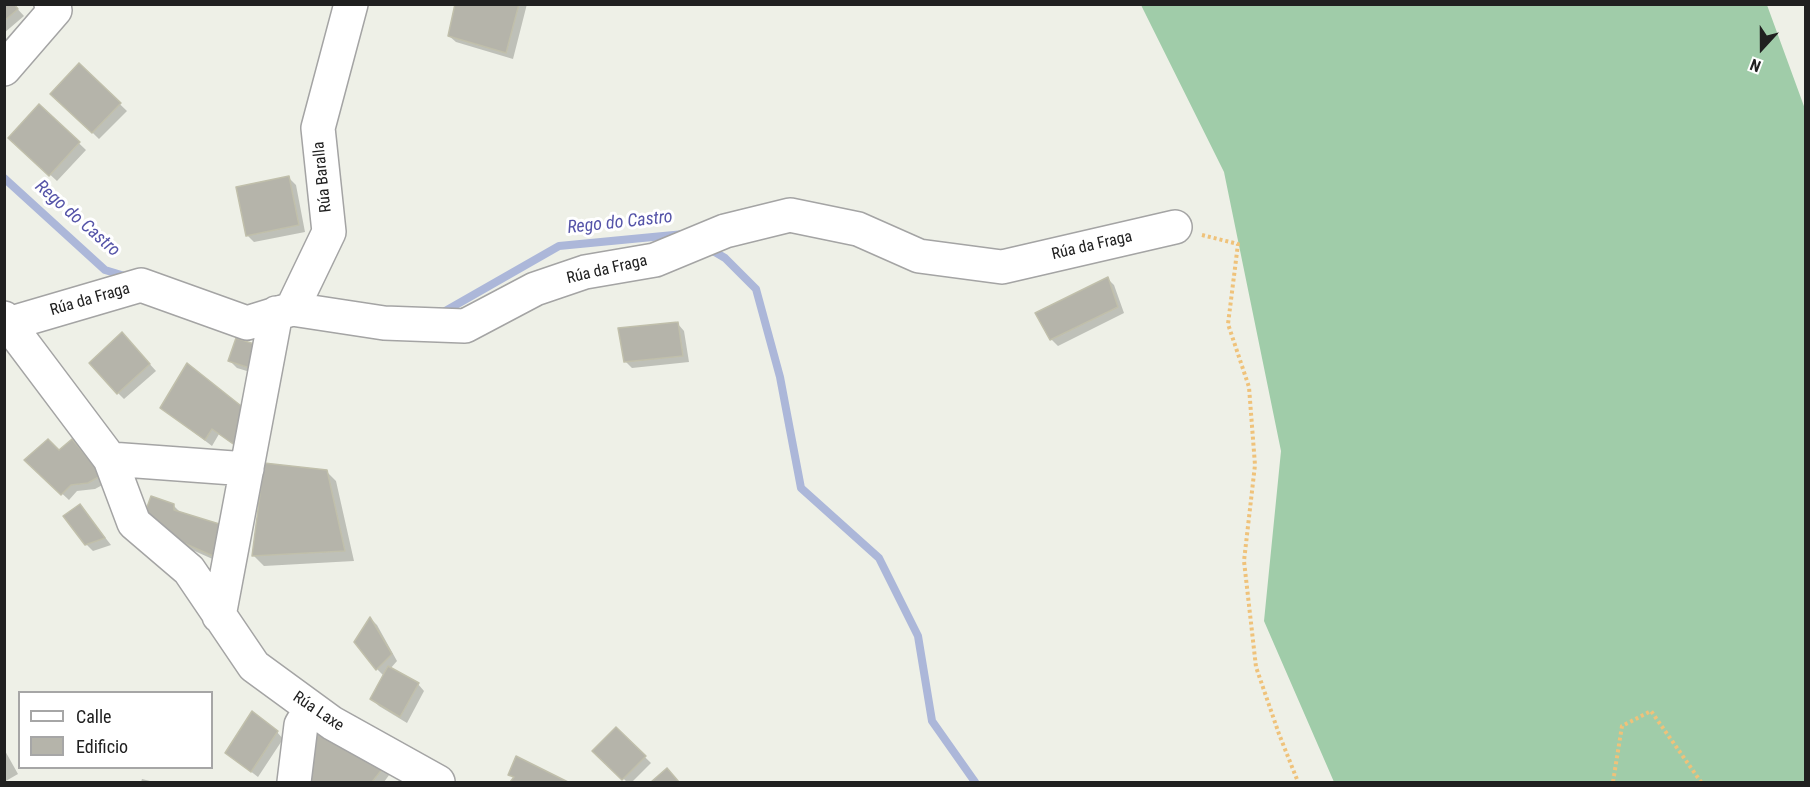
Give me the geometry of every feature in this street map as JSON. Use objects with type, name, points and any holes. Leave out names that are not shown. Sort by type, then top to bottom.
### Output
[{"type":"street","points":[[4,69],[55,10],[51,4]]},
{"type":"street","name":"Rúa Baralla","points":[[284,311],[329,232],[318,128],[351,4]]},
{"type":"street","name":"Rúa da Fraga","points":[[6,321],[141,285],[247,323],[284,311],[384,323],[465,326],[535,289],[585,272],[655,260],[725,231],[790,215],[858,229],[919,256],[1002,267],[1175,227]]},
{"type":"street","points":[[219,616],[247,469],[284,311]]},
{"type":"street","name":"Rúa Laxe","points":[[6,321],[110,459],[134,523],[189,570],[254,666],[332,723],[438,783]]},
{"type":"street","points":[[110,459],[247,469]]},
{"type":"street","points":[[294,783],[301,725],[311,708]]},
{"type":"path","points":[[1175,227],[1238,244],[1228,324],[1249,387],[1255,465],[1244,561],[1256,667],[1298,783]]},
{"type":"path","points":[[1613,783],[1622,726],[1651,711],[1701,783]]},
{"type":"green space","points":[[1141,5],[1767,5],[1805,109],[1805,782],[1334,782],[1264,621],[1281,451],[1224,172]]},
{"type":"building","points":[[4,4],[14,4],[18,9],[4,21]]},
{"type":"building","points":[[455,4],[519,4],[506,53],[448,36]]},
{"type":"building","points":[[79,63],[121,103],[92,133],[50,94]]},
{"type":"building","points":[[39,104],[80,142],[49,176],[8,138]]},
{"type":"building","points":[[289,176],[299,225],[246,236],[236,187]]},
{"type":"building","points":[[1108,277],[1118,307],[1050,340],[1035,313]]},
{"type":"building","points":[[678,322],[683,356],[624,362],[618,328]]},
{"type":"building","points":[[122,332],[150,364],[117,394],[89,363]]},
{"type":"building","points":[[236,338],[260,346],[253,369],[228,361]]},
{"type":"building","points":[[187,363],[250,413],[236,446],[212,429],[205,440],[160,408]]},
{"type":"building","points":[[48,439],[59,450],[72,439],[102,475],[88,483],[71,485],[61,495],[24,460]]},
{"type":"building","points":[[264,463],[327,470],[345,551],[252,556]]},
{"type":"building","points":[[151,496],[174,504],[174,510],[229,527],[220,559],[163,534],[142,521]]},
{"type":"building","points":[[80,504],[105,538],[85,545],[63,516]]},
{"type":"building","points":[[370,617],[392,654],[376,670],[354,642]]},
{"type":"building","points":[[388,666],[419,683],[400,717],[370,699]]},
{"type":"building","points":[[252,711],[278,731],[251,772],[225,753]]},
{"type":"building","points":[[321,723],[387,763],[372,782],[312,782],[302,778]]},
{"type":"building","points":[[616,727],[646,756],[622,780],[592,751]]},
{"type":"building","points":[[516,756],[568,782],[510,782],[514,777],[508,775]]},
{"type":"building","points":[[667,768],[679,782],[651,782]]},
{"type":"waterway","name":"Rego do Castro","points":[[4,178],[105,270],[128,277]]},
{"type":"waterway","name":"Rego do Castro","points":[[440,314],[559,246],[684,234]]},
{"type":"waterway","name":"Rego do Castro","points":[[708,248],[725,258],[756,289],[780,377],[801,488],[879,558],[918,636],[932,721],[975,782]]}]
